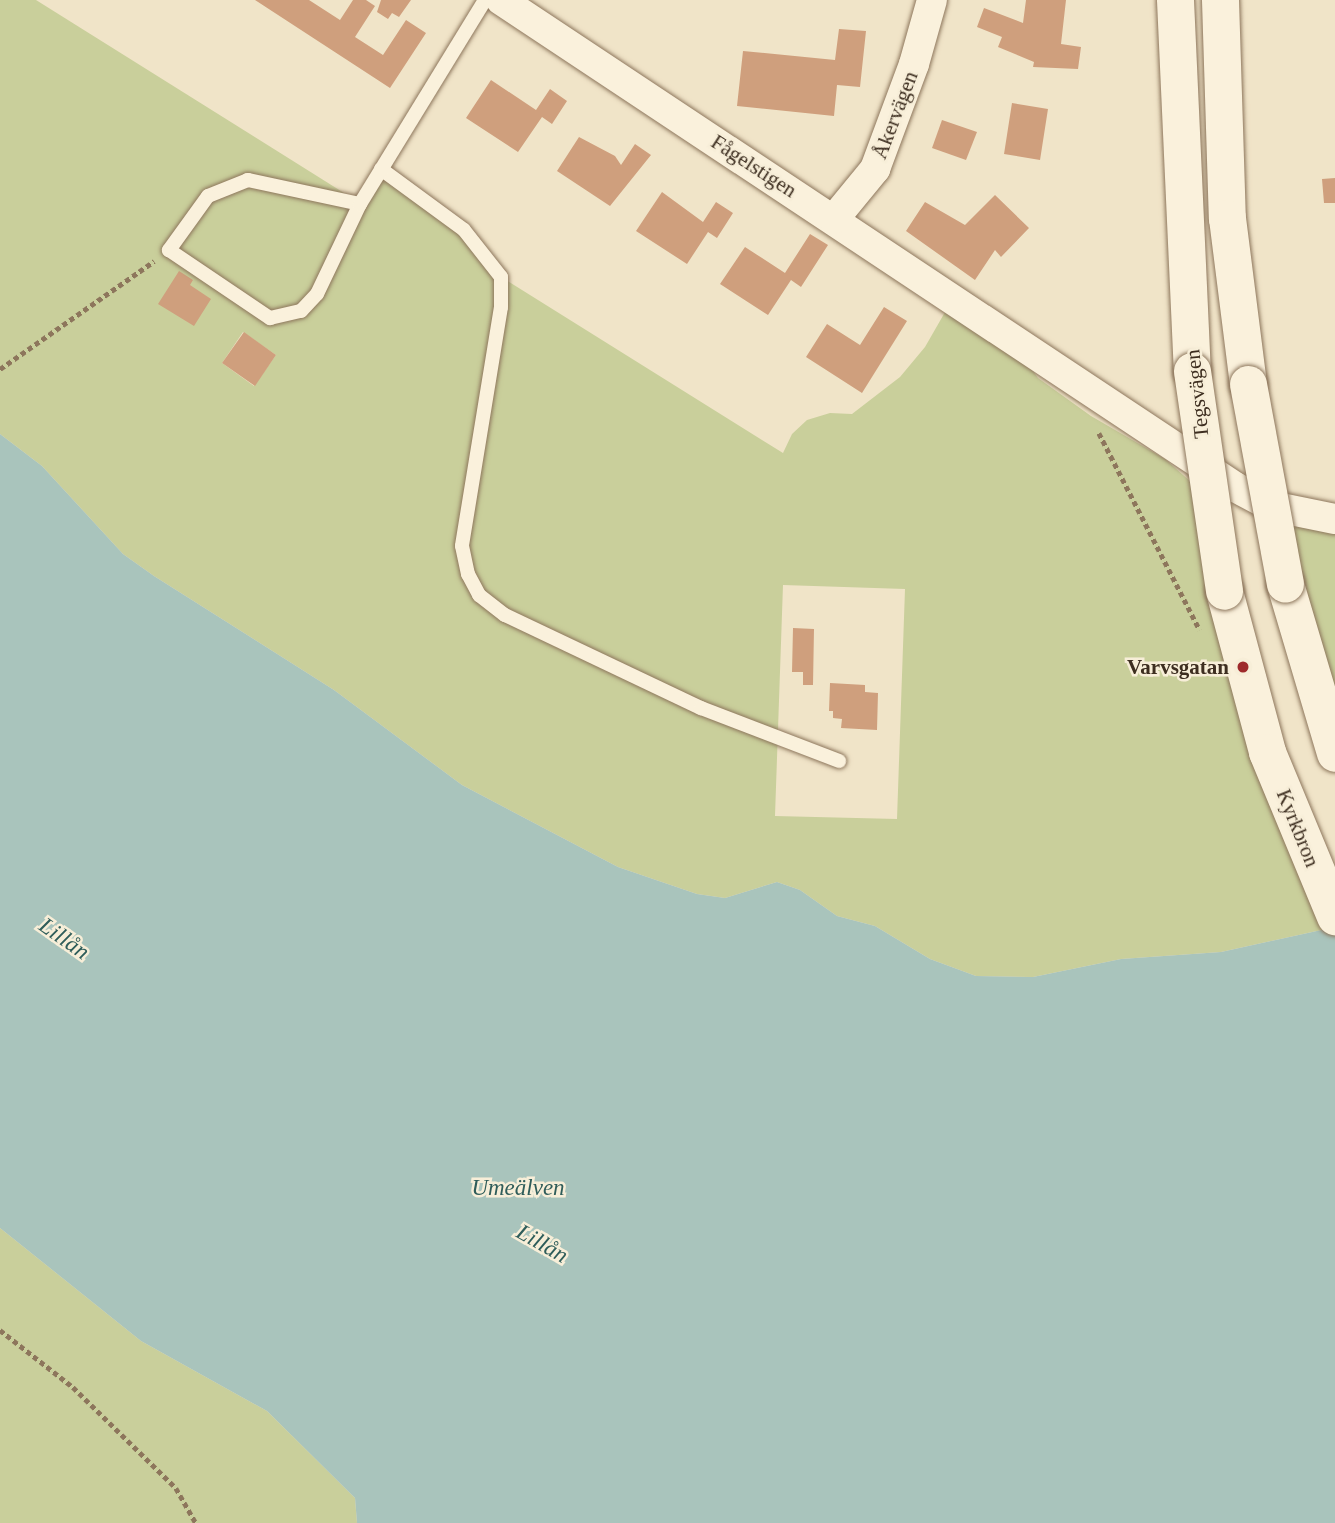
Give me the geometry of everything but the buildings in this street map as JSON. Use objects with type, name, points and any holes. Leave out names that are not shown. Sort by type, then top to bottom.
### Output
[{"type":"street","name":"Åkervägen","points":[[834,219],[875,169],[914,64],[932,0]]},
{"type":"street","name":"Tegsvägen","points":[[1175,0],[1192,371],[1224,591],[1278,778]]},
{"type":"street","points":[[1220,0],[1227,218],[1248,384],[1285,584],[1331,743]]},
{"type":"street","name":"Fågelstigen","points":[[515,4],[1235,487],[1271,506],[1335,519]]},
{"type":"street","name":"Kyrkbron","points":[[1278,778],[1335,916]]},
{"type":"lane","points":[[360,204],[248,180],[208,196],[169,250],[270,318],[301,311],[317,294],[360,204],[485,0]]},
{"type":"lane","points":[[381,169],[464,230],[500,277],[501,307],[462,546],[468,574],[479,595],[505,615],[701,708],[839,761]]},
{"type":"path","points":[[0,369],[169,250]]},
{"type":"path","points":[[1097,428],[1203,633]]},
{"type":"path","points":[[0,1330],[73,1387],[166,1479],[195,1523]]},
{"type":"green space","points":[[0,0],[36,0],[360,203],[381,169],[464,230],[501,277],[783,453],[792,434],[807,420],[830,413],[852,414],[900,377],[925,347],[952,300],[1006,333],[1038,378],[1091,416],[1165,459],[1209,498],[1335,927],[1221,952],[1121,959],[1033,977],[976,976],[930,959],[875,926],[837,916],[800,890],[777,882],[725,898],[697,894],[618,867],[462,785],[334,690],[154,576],[123,554],[42,466],[0,434]],"holes":[[[243,332],[276,355],[254,386],[222,363]],[[783,585],[905,589],[897,819],[775,816]]]},
{"type":"green space","points":[[1266,501],[1335,519],[1335,752]]},
{"type":"green space","points":[[0,1228],[141,1341],[267,1411],[355,1498],[357,1523],[0,1523]]},
{"type":"water","name":"Umeälven","points":[[0,434],[42,466],[123,554],[154,576],[334,690],[462,785],[618,867],[697,894],[725,898],[777,882],[800,890],[837,916],[875,926],[930,959],[976,976],[1033,977],[1121,959],[1221,952],[1335,927],[1335,1523],[357,1523],[355,1498],[267,1411],[141,1341],[0,1228]]},
{"type":"place","name":"Varvsgatan","points":[[1243,667]]},
{"type":"water label","name":"Lillån","points":[[64,939]]},
{"type":"water label","name":"Lillån","points":[[542,1244]]}]
